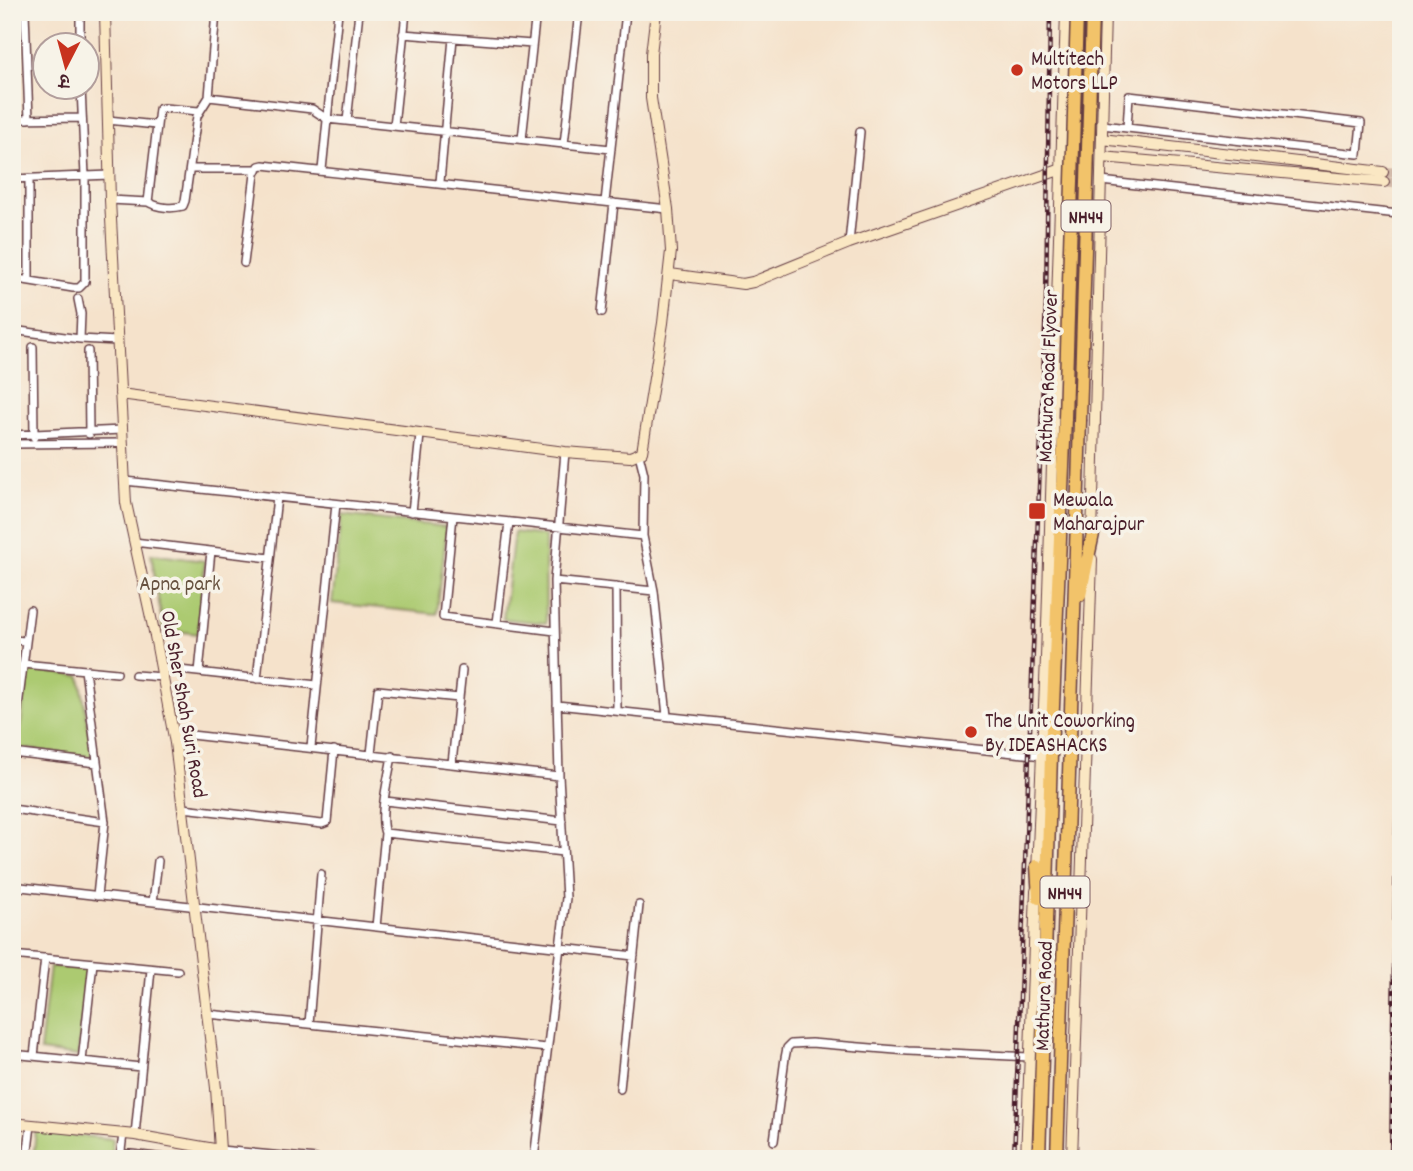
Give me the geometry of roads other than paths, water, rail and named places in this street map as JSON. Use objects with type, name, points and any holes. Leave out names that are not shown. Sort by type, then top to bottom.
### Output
[{"type":"highway","name":"Mathura Road Flyover","points":[[1045,950],[1077,12]]},
{"type":"highway","name":"Mathura Road Flyover","points":[[1073,625],[1092,12]]},
{"type":"highway","points":[[1073,625],[1093,534]]},
{"type":"highway","name":"Mathura Road","points":[[1057,1159],[1073,625]]},
{"type":"highway","points":[[1037,866],[1040,927],[1045,950]]},
{"type":"highway","name":"Mathura Road","points":[[1039,1159],[1045,950]]},
{"type":"street","points":[[25,12],[29,119]]},
{"type":"street","points":[[80,12],[80,32]]},
{"type":"street","name":"Old Sher Shah Suri Road","points":[[105,12],[110,200],[126,503],[173,733],[208,1014],[221,1155]]},
{"type":"street","points":[[110,200],[148,202],[163,207],[183,206],[199,111],[209,97],[216,12]]},
{"type":"street","points":[[322,170],[338,12]]},
{"type":"street","points":[[347,121],[359,12]]},
{"type":"street","points":[[394,126],[405,12]]},
{"type":"street","points":[[522,139],[536,12]]},
{"type":"street","points":[[564,144],[579,12]]},
{"type":"street","points":[[605,202],[626,12]]},
{"type":"street","points":[[120,394],[565,452],[630,457],[639,454],[644,447],[670,274],[671,251],[668,209],[651,98],[651,54],[656,12]]},
{"type":"street","points":[[1026,1159],[1043,756],[1066,12]]},
{"type":"street","points":[[1072,1159],[1093,534],[1105,12]]},
{"type":"street","points":[[403,34],[532,44]]},
{"type":"street","points":[[440,183],[453,38]]},
{"type":"street","points":[[1065,54],[1104,56]]},
{"type":"street","points":[[1102,125],[1127,128],[1358,154],[1361,123],[1129,96],[1127,128]]},
{"type":"street","points":[[209,97],[312,109],[327,119],[611,149]]},
{"type":"street","points":[[12,278],[73,288],[79,288],[85,282],[81,102]]},
{"type":"street","points":[[148,202],[159,109],[199,111]]},
{"type":"street","points":[[12,119],[82,118]]},
{"type":"street","points":[[108,120],[156,125]]},
{"type":"street","points":[[849,243],[860,132]]},
{"type":"street","points":[[1102,139],[1384,177],[1102,157]]},
{"type":"street","points":[[191,169],[257,169],[263,165],[668,209]]},
{"type":"street","points":[[244,263],[257,169]]},
{"type":"street","points":[[670,274],[743,284],[753,282],[849,243],[1062,169]]},
{"type":"street","points":[[12,179],[110,175]]},
{"type":"street","points":[[29,179],[29,280]]},
{"type":"street","points":[[1101,181],[1398,214]]},
{"type":"street","points":[[602,312],[614,203]]},
{"type":"street","points":[[78,299],[81,314],[80,339]]},
{"type":"street","points":[[12,330],[117,341]]},
{"type":"street","points":[[33,347],[34,443]]},
{"type":"street","points":[[88,351],[89,443]]},
{"type":"street","points":[[12,435],[122,430]]},
{"type":"street","points":[[412,512],[421,435]]},
{"type":"street","points":[[12,444],[123,443]]},
{"type":"street","points":[[534,1159],[566,898],[559,776],[554,581],[565,452]]},
{"type":"street","points":[[639,454],[644,474],[643,536],[654,591],[667,716]]},
{"type":"street","points":[[125,481],[643,536]]},
{"type":"street","points":[[257,679],[277,497]]},
{"type":"street","points":[[310,747],[337,504]]},
{"type":"street","points":[[453,516],[442,616],[555,631]]},
{"type":"street","points":[[497,623],[509,522]]},
{"type":"street","points":[[134,542],[270,558]]},
{"type":"street","points":[[198,672],[211,551]]},
{"type":"street","points":[[554,581],[654,591]]},
{"type":"street","points":[[616,587],[617,711]]},
{"type":"street","points":[[30,610],[16,699],[12,754],[97,763]]},
{"type":"street","points":[[12,640],[26,641]]},
{"type":"street","points":[[12,666],[117,673]]},
{"type":"street","points":[[85,670],[105,822],[97,896]]},
{"type":"street","points":[[452,762],[462,670]]},
{"type":"street","points":[[135,675],[198,672],[317,685]]},
{"type":"street","points":[[371,754],[378,690],[459,698]]},
{"type":"street","points":[[557,705],[1043,756]]},
{"type":"street","points":[[173,733],[559,776]]},
{"type":"street","points":[[183,808],[322,824],[327,822],[328,818],[334,750]]},
{"type":"street","points":[[376,927],[386,833],[383,828],[393,756]]},
{"type":"street","points":[[386,801],[562,821]]},
{"type":"street","points":[[12,809],[105,822]]},
{"type":"street","points":[[386,833],[564,852]]},
{"type":"street","points":[[153,902],[158,861]]},
{"type":"street","points":[[309,1024],[321,874]]},
{"type":"street","points":[[12,886],[635,956]]},
{"type":"street","points":[[620,1089],[639,905]]},
{"type":"street","points":[[12,955],[178,971]]},
{"type":"street","points":[[34,1056],[45,958]]},
{"type":"street","points":[[82,1061],[93,963]]},
{"type":"street","points":[[135,1135],[151,969]]},
{"type":"street","points":[[208,1014],[547,1048]]},
{"type":"street","points":[[774,1142],[785,1058],[790,1044],[811,1043],[1029,1057]]},
{"type":"street","points":[[12,1054],[141,1067]]},
{"type":"street","points":[[12,1123],[135,1135],[221,1155],[316,1159]]},
{"type":"street","points":[[27,1159],[32,1125]]},
{"type":"street","points":[[122,1159],[123,1134]]},
{"type":"street","points":[[122,1159],[126,1154],[173,1159]]},
{"type":"street","points":[[204,1159],[221,1155]]},
{"type":"tunnel","points":[[1383,172],[1401,173]]},
{"type":"tunnel","points":[[1384,182],[1401,184]]},
{"type":"railway","points":[[1014,1159],[1046,301],[1050,12]]},
{"type":"railway","points":[[1391,1159],[1401,511]]},
{"type":"place","name":"Multitech Motors LLP","points":[[1017,70]]},
{"type":"place","name":"Mewala Maharajpur","points":[[1037,511]]},
{"type":"place","name":"The Unit Coworking By IDEASHACKS","points":[[971,732]]},
{"type":"park label","name":"Apna park","points":[[180,583]]}]
